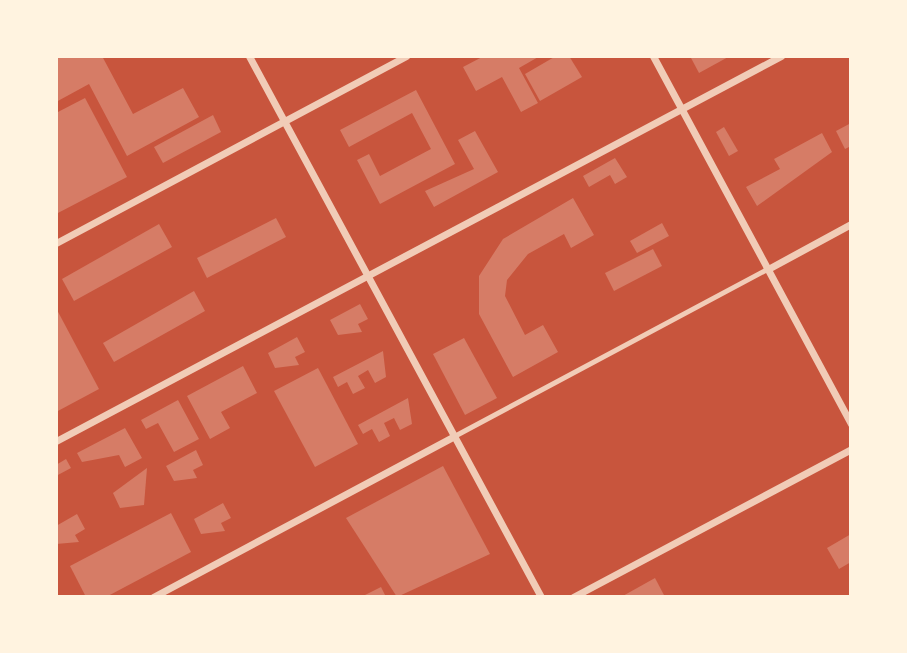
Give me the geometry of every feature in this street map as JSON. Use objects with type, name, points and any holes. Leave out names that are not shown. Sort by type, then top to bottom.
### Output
[{"type":"street","points":[[249,56],[541,597]]},
{"type":"street","points":[[56,243],[406,56]]},
{"type":"street","points":[[653,56],[851,424]]},
{"type":"street","points":[[56,441],[781,56]]},
{"type":"street","points":[[153,597],[851,224]]},
{"type":"street","points":[[573,597],[851,449]]},
{"type":"building","points":[[102,56],[133,114],[183,88],[199,117],[127,156],[89,84],[56,102],[56,57]]},
{"type":"building","points":[[484,56],[540,56],[519,68],[538,103],[521,112],[502,77],[476,91],[463,67]]},
{"type":"building","points":[[556,56],[569,56],[582,77],[540,101],[525,74]]},
{"type":"building","points":[[690,56],[730,56],[699,73]]},
{"type":"building","points":[[416,90],[455,164],[380,204],[357,160],[369,154],[380,176],[431,149],[412,113],[349,147],[340,130]]},
{"type":"building","points":[[85,98],[127,177],[56,214],[56,113]]},
{"type":"building","points":[[213,115],[221,132],[163,163],[154,147]]},
{"type":"building","points":[[851,123],[851,146],[845,149],[836,131]]},
{"type":"building","points":[[724,127],[738,151],[729,156],[716,132]]},
{"type":"building","points":[[475,131],[498,172],[434,207],[425,191],[474,169],[458,140]]},
{"type":"building","points":[[822,133],[832,152],[757,206],[746,187],[780,169],[774,159]]},
{"type":"building","points":[[615,158],[627,177],[615,184],[610,175],[589,187],[583,176]]},
{"type":"building","points":[[573,198],[594,235],[571,248],[564,234],[528,254],[507,280],[505,296],[525,335],[543,325],[558,352],[513,377],[479,314],[479,276],[503,239]]},
{"type":"building","points":[[276,218],[286,237],[207,278],[197,258]]},
{"type":"building","points":[[662,223],[669,236],[637,253],[630,241]]},
{"type":"building","points":[[159,224],[172,247],[74,301],[62,279]]},
{"type":"building","points":[[653,249],[662,266],[614,291],[605,273]]},
{"type":"building","points":[[194,291],[205,311],[114,362],[103,343]]},
{"type":"building","points":[[360,304],[368,319],[358,324],[362,332],[338,335],[330,320]]},
{"type":"building","points":[[56,308],[99,389],[56,412]]},
{"type":"building","points":[[297,337],[305,352],[295,357],[299,365],[275,368],[268,353]]},
{"type":"building","points":[[464,338],[497,398],[465,415],[433,354]]},
{"type":"building","points":[[383,351],[386,377],[375,383],[368,370],[358,376],[365,388],[353,394],[347,382],[338,387],[333,377]]},
{"type":"building","points":[[243,366],[257,393],[221,412],[230,428],[210,439],[187,396]]},
{"type":"building","points":[[318,368],[358,444],[315,467],[274,391]]},
{"type":"building","points":[[408,398],[412,424],[400,430],[394,418],[384,423],[390,436],[379,442],[372,429],[363,434],[358,425]]},
{"type":"building","points":[[178,400],[199,439],[174,452],[158,423],[146,429],[141,420]]},
{"type":"building","points":[[125,428],[142,458],[125,467],[119,455],[82,462],[77,453]]},
{"type":"building","points":[[196,450],[203,465],[193,470],[197,478],[174,481],[166,466]]},
{"type":"building","points":[[66,459],[71,468],[56,476],[56,465]]},
{"type":"building","points":[[443,466],[490,554],[397,597],[346,518]]},
{"type":"building","points":[[147,468],[144,505],[120,508],[113,493]]},
{"type":"building","points":[[223,503],[231,518],[221,523],[225,531],[201,534],[194,519]]},
{"type":"building","points":[[171,513],[191,552],[106,597],[86,597],[70,566]]},
{"type":"building","points":[[77,514],[85,529],[75,535],[79,542],[56,544],[56,526]]},
{"type":"building","points":[[851,534],[851,562],[839,569],[827,548]]},
{"type":"building","points":[[655,578],[665,597],[621,597]]},
{"type":"building","points":[[381,587],[386,597],[361,597]]}]
